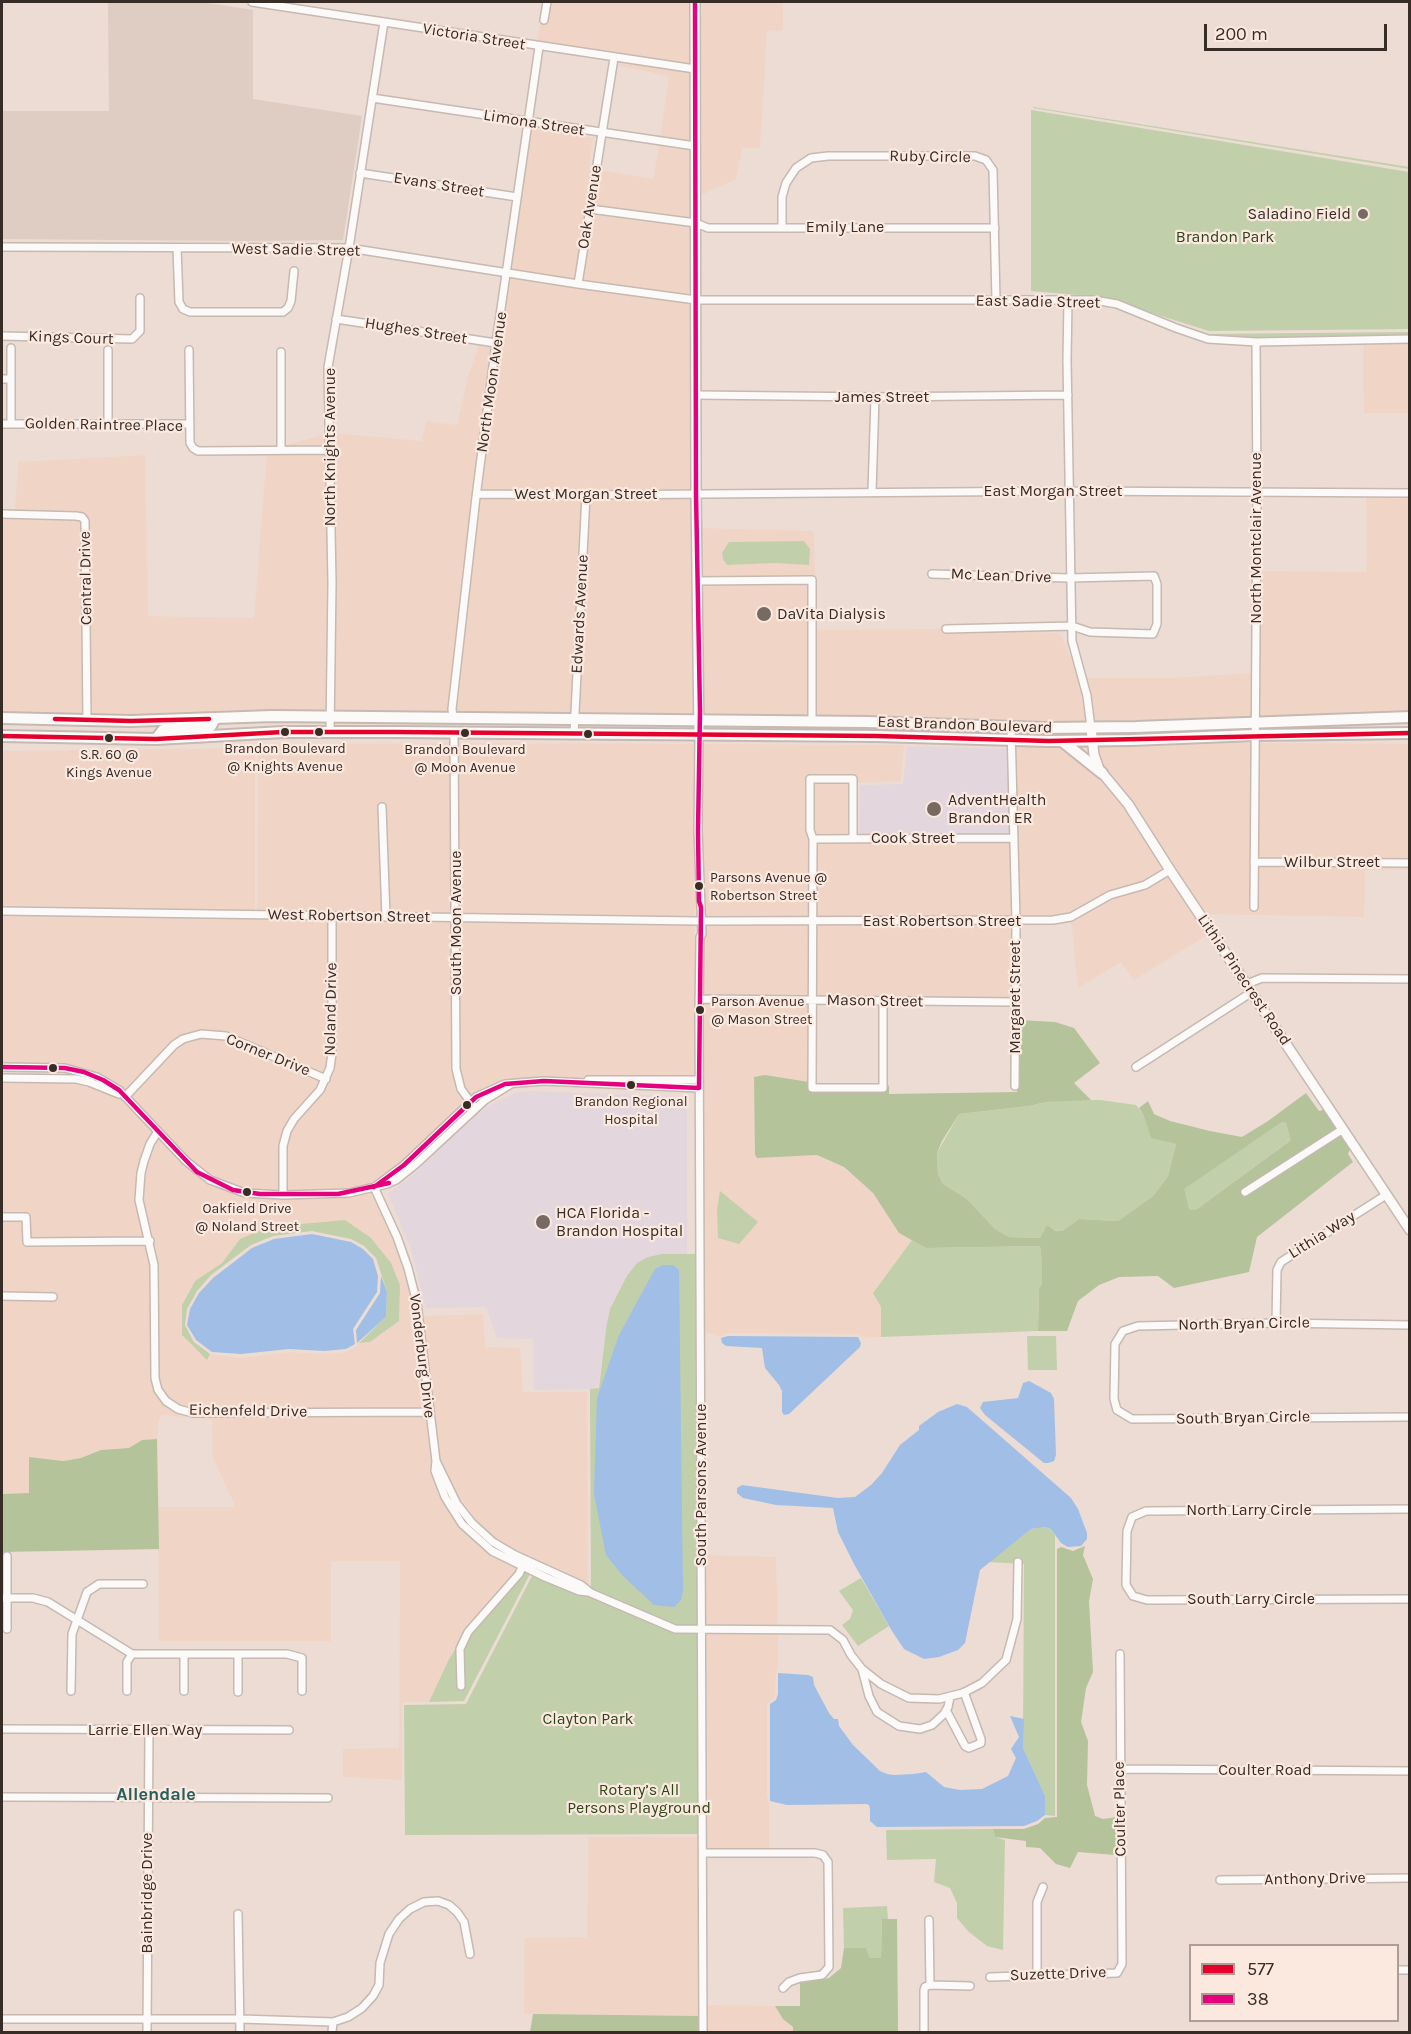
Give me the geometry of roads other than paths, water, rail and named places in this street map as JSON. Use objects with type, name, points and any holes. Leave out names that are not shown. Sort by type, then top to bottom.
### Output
[{"type":"highway","points":[[2,718],[87,720],[272,716],[495,719],[494,723],[489,725],[460,725],[454,732],[256,733],[156,739],[2,736]]},
{"type":"highway","name":"East Brandon Boulevard","points":[[495,719],[913,723],[1092,728],[1409,717]]},
{"type":"highway","points":[[156,739],[163,730],[211,726],[215,718]]},
{"type":"highway","points":[[406,732],[410,725],[443,726],[450,723],[453,718]]},
{"type":"highway","name":"East Brandon Boulevard","points":[[454,732],[877,736],[1062,741],[1410,733]]},
{"type":"highway","points":[[1062,741],[1102,773]]},
{"type":"main road","points":[[695,2],[699,735]]},
{"type":"main road","name":"Lithia Pinecrest Road","points":[[1092,728],[1095,759],[1102,773],[1125,799],[1410,1230]]},
{"type":"street","name":"Victoria Street","points":[[252,2],[695,69]]},
{"type":"street","points":[[544,20],[547,2]]},
{"type":"street","name":"North Knights Avenue","points":[[330,732],[332,583],[328,367],[384,22]]},
{"type":"street","name":"North Moon Avenue","points":[[453,718],[496,344],[539,47]]},
{"type":"street","name":"Oak Avenue","points":[[578,284],[614,58]]},
{"type":"street","name":"Limona Street","points":[[372,98],[602,134],[695,146]]},
{"type":"street","name":"Ruby Circle","points":[[782,226],[782,197],[786,183],[796,168],[811,158],[975,156],[986,160],[993,170],[996,301]]},
{"type":"street","name":"Evans Street","points":[[360,173],[517,196]]},
{"type":"street","points":[[590,209],[696,223]]},
{"type":"street","name":"Emily Lane","points":[[696,223],[708,228],[782,226],[995,228]]},
{"type":"street","name":"West Sadie Street","points":[[2,247],[349,248],[696,300]]},
{"type":"street","points":[[177,248],[179,302],[183,309],[190,312],[283,312],[291,302],[294,271]]},
{"type":"street","name":"Kings Court","points":[[2,336],[132,339],[140,331],[140,298]]},
{"type":"street","name":"East Sadie Street","points":[[696,300],[1094,300],[1117,304],[1208,339],[1256,342],[1410,339]]},
{"type":"street","points":[[1068,301],[1069,578],[1072,641],[1087,696],[1092,728]]},
{"type":"street","name":"Hughes Street","points":[[336,319],[496,344]]},
{"type":"street","name":"North Montclair Avenue","points":[[1254,907],[1256,342]]},
{"type":"street","points":[[11,348],[11,424]]},
{"type":"street","points":[[108,350],[108,424]]},
{"type":"street","points":[[189,350],[190,424]]},
{"type":"street","points":[[281,352],[282,450]]},
{"type":"street","points":[[2,379],[11,379]]},
{"type":"street","name":"James Street","points":[[696,395],[875,397],[1068,395]]},
{"type":"street","points":[[872,492],[875,397]]},
{"type":"street","name":"Golden Raintree Place","points":[[2,424],[190,424],[190,443],[198,451],[329,450]]},
{"type":"street","name":"East Morgan Street","points":[[696,493],[1068,491],[1410,493]]},
{"type":"street","name":"West Morgan Street","points":[[477,494],[696,493]]},
{"type":"street","name":"Edwards Avenue","points":[[574,733],[586,495]]},
{"type":"street","name":"Central Drive","points":[[2,514],[76,516],[82,517],[85,521],[87,720]]},
{"type":"street","name":"Mc Lean Drive","points":[[932,573],[1069,578],[1154,576],[1157,584],[1157,624],[1152,634],[1090,632],[1072,626]]},
{"type":"street","points":[[698,581],[812,580],[812,722]]},
{"type":"street","points":[[946,629],[1072,626]]},
{"type":"street","name":"Margaret Street","points":[[1011,727],[1016,921],[1015,1086]]},
{"type":"street","name":"South Moon Avenue","points":[[454,732],[456,1069],[458,1083],[472,1105]]},
{"type":"street","name":"South Parsons Avenue","points":[[699,735],[699,902],[701,907],[699,921],[702,934],[700,937],[699,1084],[703,2032]]},
{"type":"street","points":[[853,838],[853,779],[810,779],[810,830],[813,839],[812,1088],[883,1088],[883,1001]]},
{"type":"street","points":[[382,807],[387,917]]},
{"type":"street","name":"Cook Street","points":[[813,839],[1014,838]]},
{"type":"street","name":"Wilbur Street","points":[[1254,862],[1410,862]]},
{"type":"street","name":"East Robertson Street","points":[[699,921],[1053,920],[1071,917],[1110,895],[1152,882],[1170,870]]},
{"type":"street","name":"West Robertson Street","points":[[2,911],[699,921]]},
{"type":"street","name":"Noland Drive","points":[[283,1195],[283,1146],[287,1131],[294,1119],[312,1101],[326,1078],[332,1053],[332,916]]},
{"type":"street","points":[[1136,1067],[1262,978],[1410,979]]},
{"type":"street","name":"Mason Street","points":[[699,999],[1016,1002]]},
{"type":"street","name":"Corner Drive","points":[[125,1097],[174,1045],[183,1039],[201,1034],[226,1036],[326,1078]]},
{"type":"street","points":[[2,1067],[77,1070],[103,1080],[125,1097],[191,1167],[214,1182],[245,1193],[283,1195],[338,1194],[387,1184],[403,1176],[472,1105],[489,1090],[504,1084],[582,1080],[699,1084]]},
{"type":"street","points":[[2,1078],[76,1078],[97,1084],[125,1097]]},
{"type":"street","points":[[1245,1192],[1343,1129]]},
{"type":"street","name":"Eichenfeld Drive","points":[[158,1131],[144,1161],[139,1186],[141,1214],[150,1241],[154,1265],[155,1378],[158,1390],[166,1401],[178,1409],[193,1413],[430,1412]]},
{"type":"street","name":"Vonderburg Drive","points":[[374,1187],[397,1238],[413,1286],[421,1327],[436,1461],[457,1504],[472,1523],[493,1542],[524,1563],[581,1585],[591,1593],[667,1627],[702,1631],[830,1630],[843,1640],[862,1669]]},
{"type":"street","name":"Lithia Way","points":[[1276,1323],[1277,1270],[1281,1262],[1386,1195]]},
{"type":"street","points":[[2,1217],[26,1217],[27,1242],[150,1241]]},
{"type":"street","points":[[2,1296],[53,1297]]},
{"type":"street","name":"North Bryan Circle","points":[[1115,1371],[1115,1344],[1123,1331],[1138,1326],[1276,1323],[1410,1325]]},
{"type":"street","name":"South Bryan Circle","points":[[1115,1371],[1114,1399],[1117,1410],[1132,1419],[1410,1417]]},
{"type":"street","name":"North Larry Circle","points":[[1126,1558],[1126,1532],[1132,1517],[1146,1510],[1410,1509]]},
{"type":"street","points":[[7,1556],[5,1598],[8,1629]]},
{"type":"street","name":"South Larry Circle","points":[[1126,1558],[1126,1586],[1133,1596],[1147,1600],[1410,1599]]},
{"type":"street","points":[[862,1669],[881,1684],[909,1698],[939,1699],[964,1692],[981,1683],[1006,1660],[1017,1619],[1018,1562]]},
{"type":"street","points":[[461,1686],[460,1649],[468,1632],[519,1574],[524,1563]]},
{"type":"street","points":[[71,1692],[72,1634],[87,1592],[99,1584],[143,1584]]},
{"type":"street","points":[[5,1598],[33,1598],[48,1602],[132,1654],[287,1654],[302,1658],[302,1691]]},
{"type":"street","points":[[127,1691],[127,1662],[132,1654]]},
{"type":"street","points":[[238,1654],[238,1692]]},
{"type":"street","name":"Coulter Place","points":[[1120,1654],[1122,1964]]},
{"type":"street","points":[[184,1655],[184,1691]]},
{"type":"street","points":[[862,1669],[864,1683],[877,1712],[899,1726],[920,1729],[932,1725],[941,1719],[950,1696]]},
{"type":"street","points":[[946,1710],[965,1746],[969,1748],[981,1743],[964,1692]]},
{"type":"street","name":"Larrie Ellen Way","points":[[2,1729],[289,1730]]},
{"type":"street","name":"Bainbridge Drive","points":[[147,2032],[149,1730]]},
{"type":"street","name":"Coulter Road","points":[[1120,1769],[1410,1771]]},
{"type":"street","points":[[2,1797],[328,1798]]},
{"type":"street","points":[[703,1853],[815,1853],[823,1855],[828,1862],[829,1967],[822,1975],[800,1978],[789,1982],[783,1988]]},
{"type":"street","name":"Anthony Drive","points":[[1220,1880],[1410,1878]]},
{"type":"street","points":[[1037,1976],[1038,1902],[1043,1887]]},
{"type":"street","points":[[2,2019],[241,2019],[333,2022],[356,2013],[373,1996],[380,1985],[380,1963],[389,1934],[399,1919],[424,1902],[438,1901],[452,1907],[464,1922],[470,1954]]},
{"type":"street","points":[[238,1914],[240,2032]]},
{"type":"street","points":[[929,1920],[930,1985]]},
{"type":"street","name":"Suzette Drive","points":[[990,1977],[1117,1973],[1122,1964]]},
{"type":"street","points":[[924,2032],[925,1987],[930,1985],[970,1986]]},
{"type":"street","points":[[333,2022],[333,2032]]},
{"type":"water","points":[[312,1234],[351,1242],[373,1259],[378,1276],[377,1292],[353,1329],[355,1344],[346,1349],[324,1351],[289,1349],[241,1354],[212,1352],[196,1340],[187,1325],[190,1309],[199,1293],[213,1278],[252,1248],[274,1239]]},
{"type":"water","points":[[663,1265],[673,1265],[679,1270],[683,1591],[681,1600],[674,1607],[654,1605],[623,1576],[606,1555],[594,1494],[597,1398],[619,1335],[655,1269]]},
{"type":"water","points":[[381,1276],[387,1292],[386,1317],[357,1343],[356,1330],[380,1293]]},
{"type":"water","points":[[728,1336],[858,1337],[861,1343],[860,1347],[789,1414],[784,1415],[782,1391],[765,1368],[762,1348],[726,1346],[722,1343],[721,1338]]},
{"type":"water","points":[[1029,1381],[1051,1393],[1054,1399],[1056,1455],[1054,1461],[1048,1463],[1044,1463],[985,1415],[980,1408],[983,1402],[1018,1398],[1023,1383]]},
{"type":"water","points":[[957,1404],[967,1407],[1071,1498],[1078,1509],[1087,1539],[1081,1546],[1068,1547],[1061,1543],[1051,1529],[1045,1527],[1031,1529],[980,1570],[965,1643],[958,1650],[939,1657],[924,1659],[904,1649],[892,1631],[838,1532],[833,1508],[776,1505],[743,1498],[737,1493],[737,1488],[742,1485],[838,1498],[855,1497],[882,1473],[900,1445],[919,1430],[919,1426],[938,1412]]},
{"type":"water","points":[[778,1673],[813,1677],[814,1685],[829,1713],[834,1719],[838,1719],[839,1726],[853,1745],[880,1771],[894,1775],[926,1772],[944,1787],[960,1790],[982,1789],[1008,1776],[1016,1758],[1011,1749],[1019,1737],[1010,1716],[1024,1719],[1023,1748],[1045,1796],[1045,1815],[1024,1826],[877,1827],[870,1821],[870,1809],[866,1804],[787,1805],[770,1801],[770,1704],[776,1700],[778,1694]]},
{"type":"place","name":"Saladino Field","points":[[1363,214]]},
{"type":"place","name":"DaVita Dialysis","points":[[764,614]]},
{"type":"place","name":"Brandon Boulevard @ Knights Avenue","points":[[285,732]]},
{"type":"place","name":"Brandon Boulevard @ Moon Avenue","points":[[465,733]]},
{"type":"place","name":"S.R. 60 @ Kings Avenue","points":[[109,738]]},
{"type":"place","name":"AdventHealth Brandon ER","points":[[934,809]]},
{"type":"place","name":"Parsons Avenue @ Robertson Street","points":[[699,886]]},
{"type":"place","name":"Parson Avenue @ Mason Street","points":[[700,1010]]},
{"type":"place","name":"Brandon Regional Hospital","points":[[631,1085]]},
{"type":"place","name":"Oakfield Drive @ Noland Street","points":[[247,1192]]},
{"type":"place","name":"HCA Florida - Brandon Hospital","points":[[543,1222]]},
{"type":"district","name":"Allendale","points":[[156,1795]]},
{"type":"park label","name":"Brandon Park","points":[[1225,237]]},
{"type":"park label","name":"Clayton Park","points":[[588,1719]]},
{"type":"park label","name":"Rotary’s All Persons Playground","points":[[639,1799]]}]
